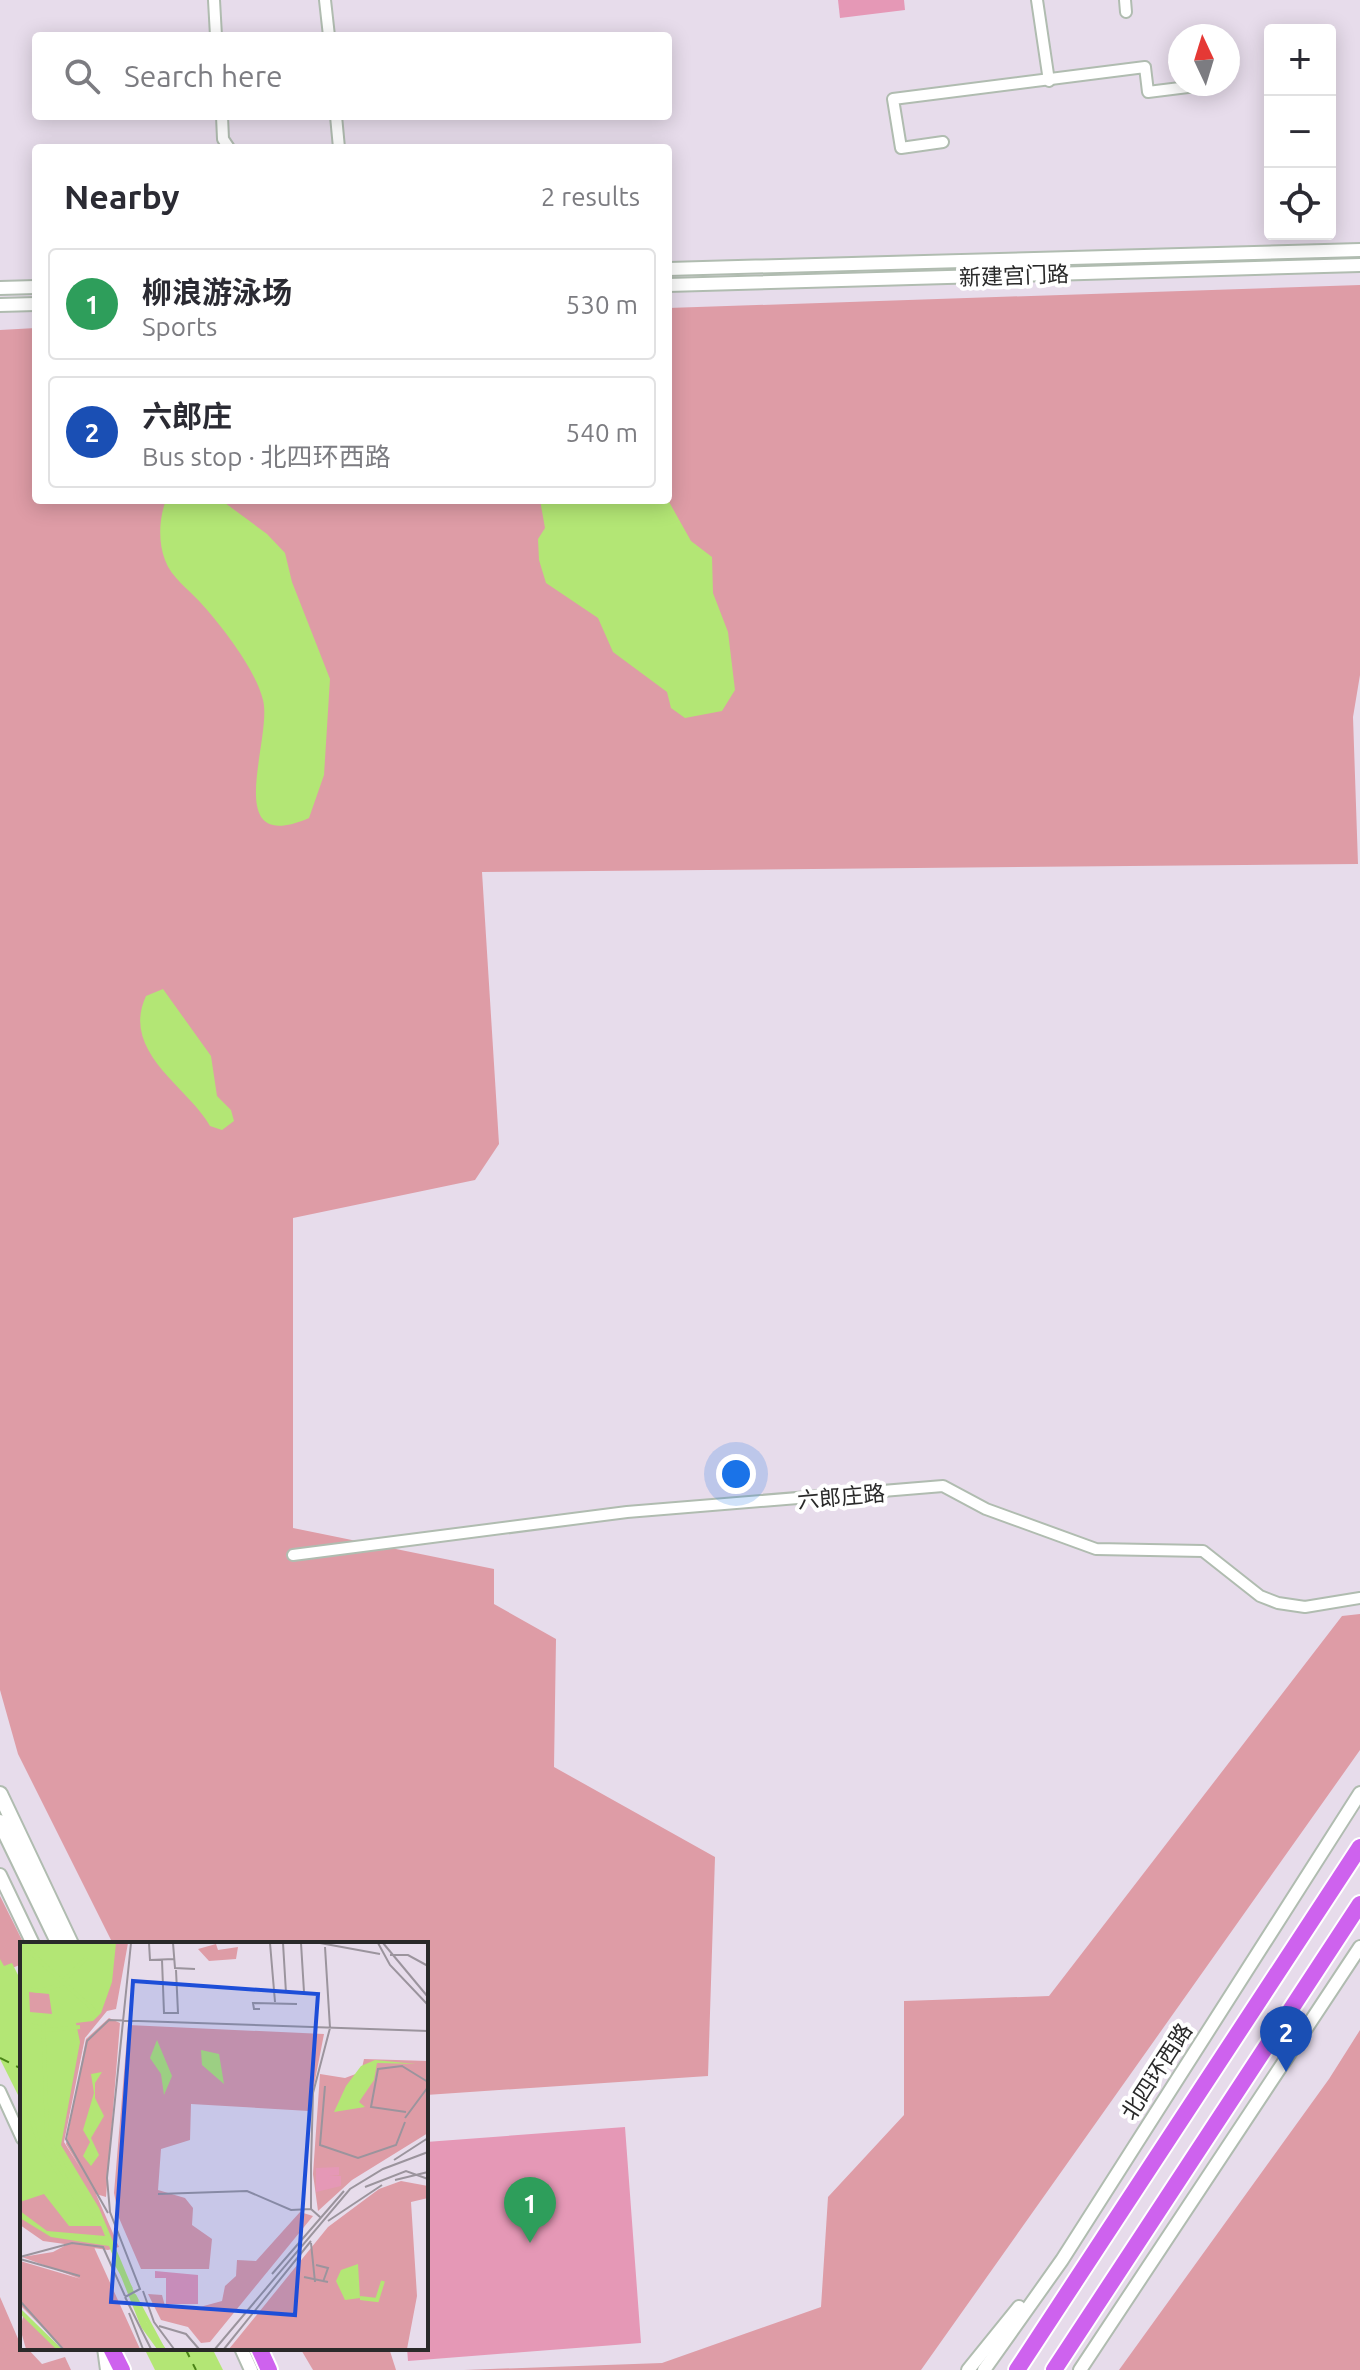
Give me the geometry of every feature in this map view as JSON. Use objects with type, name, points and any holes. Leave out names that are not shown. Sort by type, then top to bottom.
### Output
[{"type":"highway","points":[[1017,2370],[1360,1847]]},
{"type":"highway","points":[[1054,2370],[1360,1904]]},
{"type":"highway","points":[[112,2350],[122,2370]]},
{"type":"highway","points":[[260,2350],[269,2370]]},
{"type":"main road","points":[[0,1794],[70,1942]]},
{"type":"main road","points":[[0,1822],[58,1942]]},
{"type":"street","points":[[214,0],[216,32]]},
{"type":"street","points":[[325,0],[329,32]]},
{"type":"street","points":[[1037,0],[1049,81]]},
{"type":"street","points":[[943,142],[901,148],[893,99],[1145,67],[1148,92],[1168,90]]},
{"type":"street","points":[[222,120],[223,139],[226,144]]},
{"type":"street","points":[[336,120],[339,144]]},
{"type":"street","name":"新建宫门路","points":[[672,269],[1360,250]]},
{"type":"street","name":"新建宫门路","points":[[672,285],[1360,265]]},
{"type":"street","points":[[0,288],[32,287]]},
{"type":"street","points":[[0,305],[32,304]]},
{"type":"street","name":"六郎庄路","points":[[293,1555],[627,1512],[943,1486],[986,1509],[1096,1549],[1203,1551],[1260,1596],[1278,1603],[1305,1607],[1360,1598]]},
{"type":"street","name":"北四环西路","points":[[984,2370],[1062,2260],[1360,1793]]},
{"type":"street","points":[[0,1875],[32,1942]]},
{"type":"street","points":[[1082,2366],[1360,1947]]},
{"type":"street","points":[[0,2091],[20,2135]]},
{"type":"street","points":[[968,2370],[988,2341],[1062,2260]]},
{"type":"street","points":[[104,2350],[107,2370]]},
{"type":"street","points":[[242,2350],[251,2370]]},
{"type":"shaded area","points":[[838,0],[904,0],[905,10],[840,18]]},
{"type":"shaded area","points":[[1360,285],[1360,675],[1353,717],[1358,864],[482,872],[499,1144],[475,1180],[293,1218],[293,1528],[494,1569],[494,1604],[556,1639],[554,1767],[715,1857],[708,2076],[428,2095],[428,1942],[112,1942],[18,1754],[0,1690],[0,330],[32,328],[32,504],[672,504],[672,308]]},
{"type":"shaded area","points":[[165,504],[226,504],[267,534],[285,553],[292,582],[330,679],[324,775],[309,818],[282,826],[265,822],[258,808],[256,788],[264,718],[263,700],[237,648],[168,566],[160,538]]},
{"type":"shaded area","points":[[541,504],[670,504],[691,541],[712,557],[713,593],[728,632],[735,690],[722,711],[685,718],[671,708],[667,692],[613,652],[598,618],[546,583],[539,560],[538,539],[545,528]]},
{"type":"shaded area","points":[[163,989],[211,1056],[217,1096],[231,1110],[234,1121],[222,1130],[210,1126],[149,1051],[142,1034],[140,1016],[146,996]]},
{"type":"shaded area","points":[[1360,1614],[1360,1750],[921,2370],[464,2370],[662,2363],[821,2307],[828,2197],[904,2115],[904,2001],[1049,1996],[1342,1616]]},
{"type":"shaded area","points":[[0,1896],[23,1942],[20,1942],[20,1965],[0,1973]]},
{"type":"shaded area","points":[[0,1959],[4,1966],[12,1963],[20,1979],[20,2099],[0,2059]]},
{"type":"shaded area","points":[[1360,2030],[1360,2370],[1119,2370],[1329,2079]]},
{"type":"shaded area","points":[[625,2127],[641,2343],[408,2361],[407,2350],[428,2350],[428,2142]]},
{"type":"shaded area","points":[[0,2297],[20,2350],[29,2350],[42,2364],[65,2357],[71,2370],[0,2370]]},
{"type":"shaded area","points":[[145,2350],[213,2350],[223,2370],[155,2370]]},
{"type":"shaded area","points":[[301,2350],[390,2350],[396,2370],[313,2370]]},
{"type":"ferry route","points":[[0,2058],[20,2068]]},
{"type":"ferry route","points":[[186,2350],[196,2370]]},
{"type":"place","name":"六郎庄","points":[[1286,2072]]},
{"type":"place","name":"柳浪游泳场","points":[[530,2243]]}]
